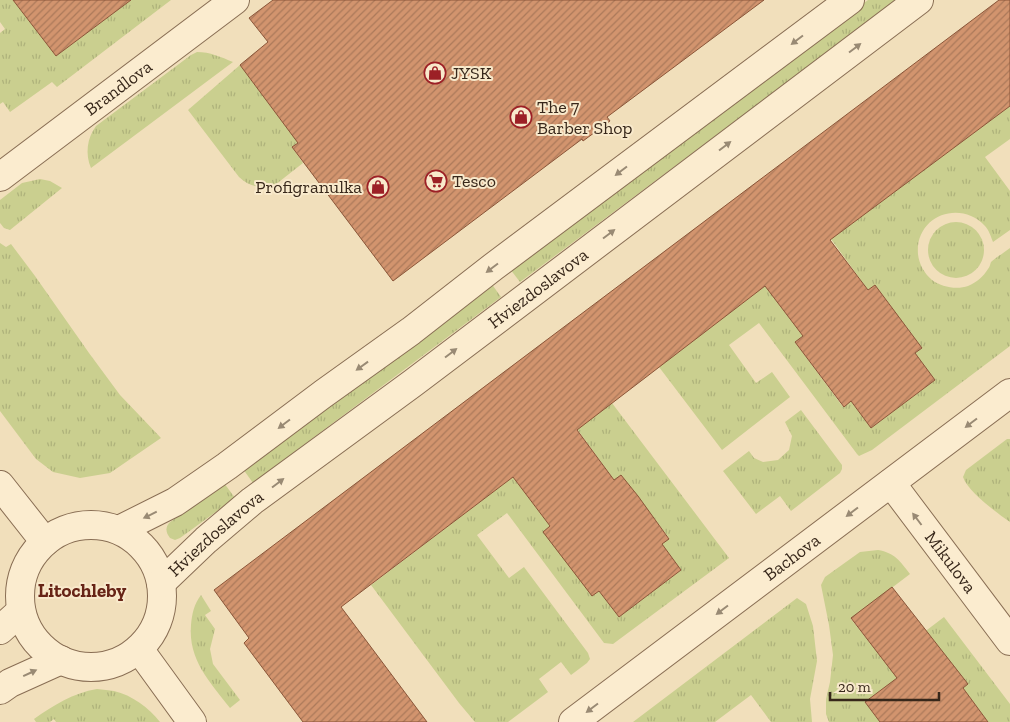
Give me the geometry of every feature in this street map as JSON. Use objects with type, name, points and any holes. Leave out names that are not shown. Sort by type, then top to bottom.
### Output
[{"type":"street","name":"Brandlova","points":[[0,177],[235,0]]},
{"type":"street","points":[[119,530],[175,502],[228,466],[411,331],[850,0]]},
{"type":"street","name":"Hviezdoslavova","points":[[162,583],[206,540],[252,502],[413,383],[919,0]]},
{"type":"street","name":"Bachova","points":[[573,722],[1010,393]]},
{"type":"street","name":"Mikulova","points":[[891,483],[1010,641]]},
{"type":"street","points":[[0,485],[45,542]]},
{"type":"street","name":"Hviezdoslavova","points":[[87,525],[98,525],[119,530],[138,543],[153,561],[162,583],[158,619],[153,630],[139,649],[114,663],[87,666],[61,660],[52,655],[29,632],[21,611],[20,598],[23,573],[36,551],[54,535],[64,530],[87,525]]},
{"type":"street","points":[[0,630],[21,611]]},
{"type":"street","points":[[139,649],[192,722]]},
{"type":"street","points":[[0,690],[10,683],[61,660]]},
{"type":"green space","points":[[0,0],[13,0],[56,56],[131,0],[171,0],[57,87],[52,82],[10,112],[3,102],[0,104],[0,33],[5,29],[0,22]]},
{"type":"green space","points":[[868,0],[897,0],[520,282],[510,269]]},
{"type":"green space","points":[[197,52],[211,54],[233,62],[91,168],[88,146],[96,126]]},
{"type":"green space","points":[[240,65],[290,132],[318,111],[326,121],[292,147],[303,163],[275,185],[256,186],[247,183],[239,177],[188,110]]},
{"type":"green space","points":[[1010,106],[1010,139],[985,157],[1010,191],[1010,230],[993,242],[986,228],[975,218],[964,214],[952,213],[931,221],[919,241],[918,254],[922,268],[932,280],[944,286],[959,288],[974,283],[989,268],[991,262],[1010,248],[1010,346],[872,450],[859,456],[759,323],[729,345],[756,383],[772,372],[790,397],[722,450],[659,367],[765,286],[803,336],[795,342],[843,407],[851,401],[871,428],[935,380],[915,353],[922,348],[906,326],[899,331],[891,306],[875,285],[868,290],[831,239]]},
{"type":"green space","points":[[40,179],[50,181],[62,188],[10,230],[4,228],[0,223],[0,200],[22,183]]},
{"type":"green space","points":[[956,222],[967,224],[976,230],[982,239],[984,250],[982,261],[976,270],[967,276],[956,278],[945,276],[936,270],[930,261],[928,250],[930,239],[936,230],[945,224]]},
{"type":"green space","points":[[0,243],[6,247],[11,244],[120,395],[161,438],[110,473],[80,478],[53,472],[36,459],[0,411]]},
{"type":"green space","points":[[491,283],[501,297],[253,483],[243,469]]},
{"type":"green space","points":[[612,403],[729,558],[613,644],[604,643],[507,513],[477,535],[509,578],[524,567],[588,653],[590,659],[571,675],[561,662],[539,679],[548,692],[508,722],[475,722],[371,585],[513,477],[550,526],[592,596],[599,591],[619,617],[681,570],[662,544],[669,538],[621,475],[614,480],[577,429]]},
{"type":"green space","points":[[801,410],[842,465],[842,469],[840,473],[791,511],[780,496],[756,514],[723,471],[749,451],[754,458],[763,462],[778,460],[789,450],[792,436],[785,422]]},
{"type":"green space","points":[[1007,439],[1010,439],[1010,522],[977,495],[963,477],[966,470]]},
{"type":"green space","points":[[224,483],[235,498],[180,538],[175,540],[170,538],[167,530],[169,523]]},
{"type":"green space","points":[[878,550],[893,555],[910,574],[851,619],[885,662],[944,617],[1010,704],[1010,722],[988,722],[963,688],[967,684],[939,647],[865,702],[880,722],[829,722],[826,714],[826,699],[833,655],[821,585],[825,577],[860,552]]},
{"type":"green space","points":[[201,595],[211,611],[205,615],[215,629],[210,649],[213,664],[240,700],[230,708],[208,680],[193,649],[191,638],[192,617]]},
{"type":"green space","points":[[797,598],[806,604],[813,626],[817,661],[810,699],[812,722],[771,722],[751,695],[715,722],[633,722]]},
{"type":"green space","points":[[97,689],[114,691],[134,699],[151,712],[160,722],[56,722],[54,719],[50,722],[36,722],[34,719],[64,700],[80,693]]},
{"type":"building","points":[[13,0],[131,0],[56,56]]},
{"type":"building","points":[[273,0],[764,0],[607,117],[610,121],[583,141],[582,139],[393,281],[292,147],[298,143],[240,65],[268,42],[249,18]]},
{"type":"building","points":[[999,0],[1010,0],[1010,106],[830,240],[868,290],[875,285],[922,348],[915,353],[935,380],[871,428],[851,401],[844,407],[795,342],[803,336],[765,286],[577,430],[614,480],[621,475],[638,496],[669,539],[662,544],[681,570],[619,617],[599,591],[592,596],[543,532],[550,526],[513,477],[341,607],[427,722],[303,722],[244,643],[249,638],[214,590]]},
{"type":"building","points":[[892,587],[968,684],[963,688],[988,722],[880,722],[865,702],[897,678],[851,618]]},
{"type":"place","name":"JYSK","points":[[435,73]]},
{"type":"place","name":"The 7 Barber Shop","points":[[521,117]]},
{"type":"place","name":"Tesco","points":[[436,181]]},
{"type":"place","name":"Profigranulka","points":[[378,187]]},
{"type":"district","name":"Litochleby","points":[[82,590]]}]
